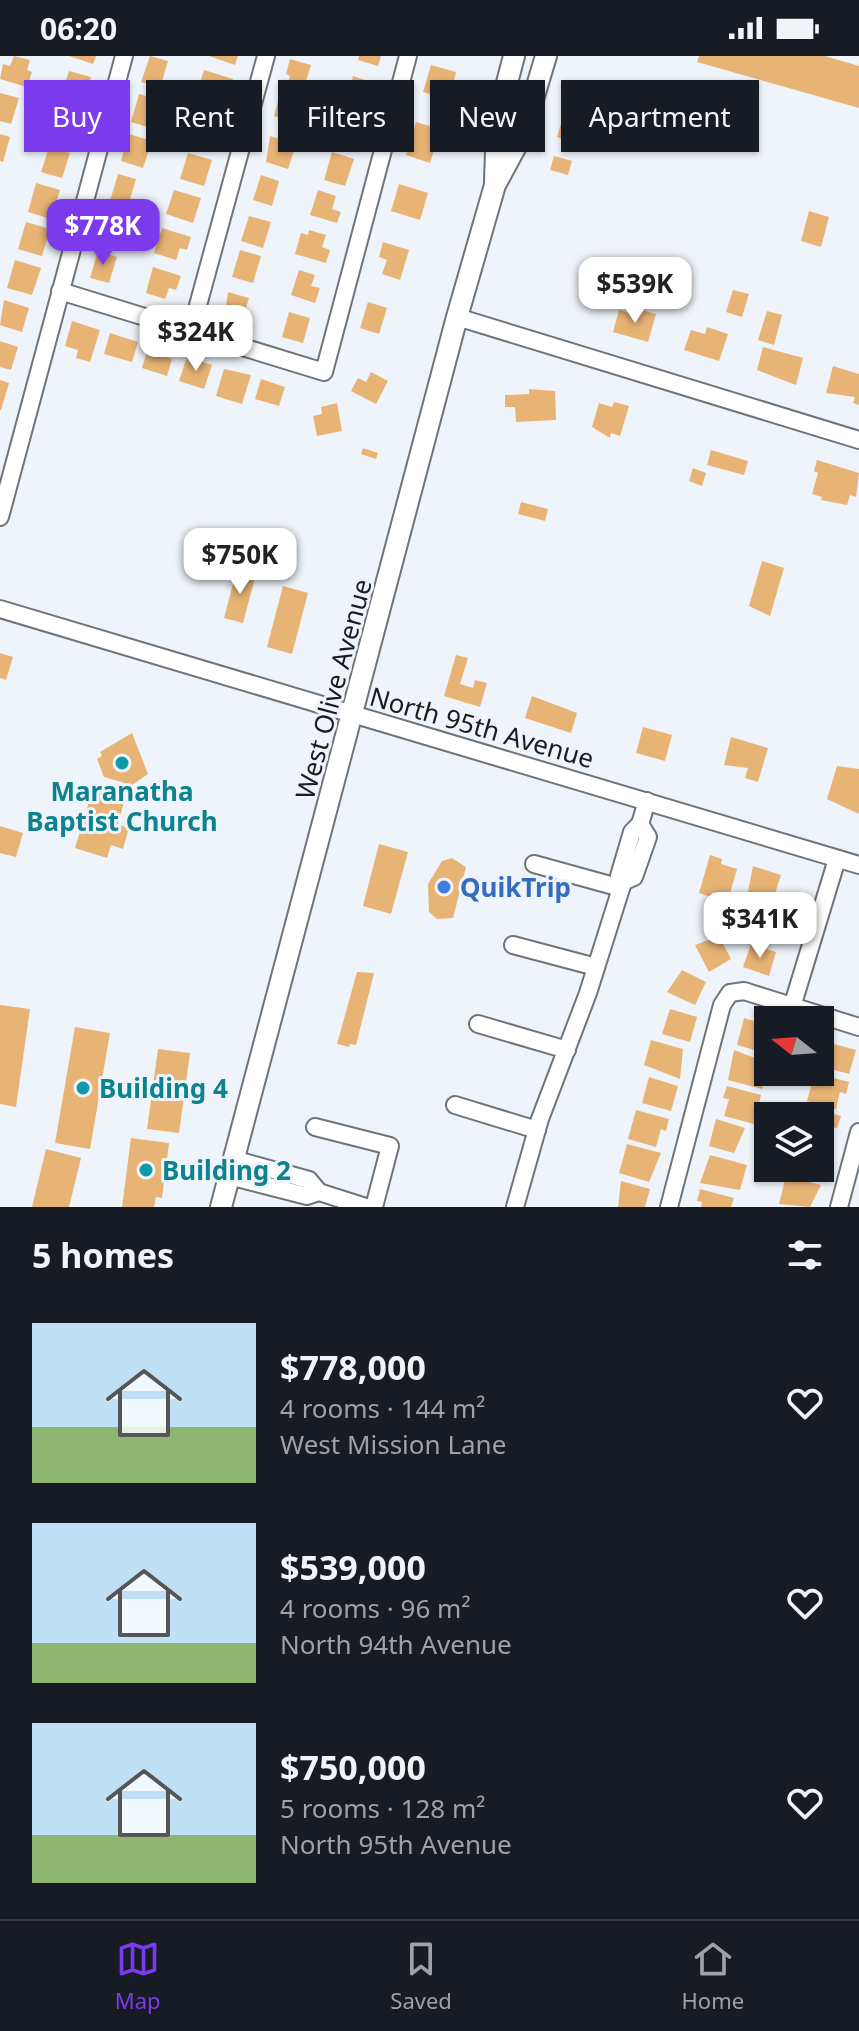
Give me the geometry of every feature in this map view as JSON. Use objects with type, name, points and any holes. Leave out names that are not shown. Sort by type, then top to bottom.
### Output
[{"type":"main road","name":"West Olive Avenue","points":[[495,185],[497,121],[514,56]]},
{"type":"main road","name":"West Olive Avenue","points":[[221,1207],[457,317],[495,185],[523,133],[546,56]]},
{"type":"street","points":[[0,517],[124,56]]},
{"type":"street","points":[[191,331],[266,56]]},
{"type":"street","points":[[60,291],[324,372],[408,56]]},
{"type":"street","points":[[457,317],[859,440]]},
{"type":"street","name":"North 95th Avenue","points":[[0,609],[859,865]]},
{"type":"street","points":[[515,1207],[537,1130],[622,885],[619,876],[632,832],[640,824],[647,801]]},
{"type":"street","points":[[792,1006],[837,859]]},
{"type":"street","points":[[534,864],[622,885]]},
{"type":"street","points":[[513,945],[596,967]]},
{"type":"street","points":[[669,1207],[722,1005],[730,993],[744,991],[789,1006]]},
{"type":"street","points":[[834,1020],[859,1027]]},
{"type":"street","points":[[478,1024],[567,1050]]},
{"type":"street","points":[[455,1105],[537,1130]]},
{"type":"street","points":[[315,1127],[390,1146],[374,1207]]},
{"type":"street","points":[[839,1207],[859,1132]]},
{"type":"street","points":[[231,1168],[309,1180],[322,1197],[366,1207]]},
{"type":"building","points":[[14,56],[30,60],[27,70],[32,72],[29,80],[24,80],[24,86],[0,79],[3,64],[10,66]]},
{"type":"building","points":[[69,56],[96,56],[93,64]]},
{"type":"building","points":[[150,56],[168,61],[162,80],[141,82]]},
{"type":"building","points":[[209,56],[238,56],[235,65]]},
{"type":"building","points":[[359,56],[381,56],[378,66],[358,60]]},
{"type":"building","points":[[699,56],[825,56],[859,66],[859,108],[697,62]]},
{"type":"building","points":[[290,59],[311,65],[306,80],[289,80],[290,76],[286,74]]},
{"type":"building","points":[[431,65],[456,72],[454,80],[430,80],[430,94],[423,92]]},
{"type":"building","points":[[204,70],[233,79],[233,80],[201,80]]},
{"type":"building","points":[[69,71],[91,77],[90,80],[66,80]]},
{"type":"building","points":[[0,93],[19,98],[11,124],[0,121]]},
{"type":"building","points":[[139,94],[146,96],[146,126],[131,122]]},
{"type":"building","points":[[416,122],[430,126],[430,152],[434,152],[430,163],[406,155],[407,152],[414,152]]},
{"type":"building","points":[[0,134],[10,137],[3,162],[0,161]]},
{"type":"building","points":[[130,134],[146,139],[148,152],[143,168],[121,161],[124,152],[130,152]]},
{"type":"building","points":[[270,136],[278,138],[278,152],[293,152],[288,169],[266,162]]},
{"type":"building","points":[[47,152],[70,153],[62,178],[41,172]]},
{"type":"building","points":[[332,152],[354,159],[345,186],[324,180]]},
{"type":"building","points":[[188,153],[212,160],[204,186],[180,179]]},
{"type":"building","points":[[554,156],[572,161],[568,175],[550,170]]},
{"type":"building","points":[[118,174],[136,179],[128,206],[110,201]]},
{"type":"building","points":[[261,175],[279,181],[272,206],[253,200]]},
{"type":"building","points":[[36,183],[60,190],[51,219],[28,212]]},
{"type":"building","points":[[399,184],[428,193],[420,220],[391,211]]},
{"type":"building","points":[[174,190],[201,198],[193,223],[166,214]]},
{"type":"building","points":[[318,190],[336,196],[332,209],[341,212],[337,223],[310,215]]},
{"type":"building","points":[[809,211],[829,217],[821,247],[801,241]]},
{"type":"building","points":[[108,213],[129,220],[121,246],[100,240]]},
{"type":"building","points":[[249,216],[271,222],[263,248],[241,241]]},
{"type":"building","points":[[26,222],[50,229],[42,256],[18,249]]},
{"type":"building","points":[[162,228],[191,237],[187,250],[180,248],[176,260],[154,253]]},
{"type":"building","points":[[309,230],[326,235],[322,247],[330,250],[326,263],[295,254],[301,233],[308,235]]},
{"type":"building","points":[[383,242],[409,250],[400,280],[382,274],[387,260],[379,257]]},
{"type":"building","points":[[240,250],[261,256],[253,283],[232,277]]},
{"type":"building","points":[[98,251],[117,257],[109,283],[90,278]]},
{"type":"building","points":[[15,260],[41,268],[32,295],[7,288]]},
{"type":"building","points":[[647,262],[671,269],[672,264],[679,266],[675,280],[668,278],[664,291],[649,286],[653,273],[644,270]]},
{"type":"building","points":[[153,267],[181,276],[176,290],[169,288],[165,299],[146,293]]},
{"type":"building","points":[[299,270],[315,275],[311,286],[320,288],[315,303],[291,295]]},
{"type":"building","points":[[733,290],[749,294],[742,317],[726,312]]},
{"type":"building","points":[[228,292],[249,298],[241,323],[224,318]]},
{"type":"building","points":[[4,300],[29,308],[22,332],[0,325]]},
{"type":"building","points":[[368,302],[387,308],[379,334],[360,328]]},
{"type":"building","points":[[638,309],[656,314],[648,342],[613,332],[619,310],[636,315]]},
{"type":"building","points":[[767,311],[782,315],[774,345],[758,340]]},
{"type":"building","points":[[289,312],[310,318],[303,343],[282,337]]},
{"type":"building","points":[[72,321],[100,330],[90,362],[76,358],[78,350],[65,346]]},
{"type":"building","points":[[707,327],[728,334],[719,361],[684,350],[691,330],[705,334]]},
{"type":"building","points":[[110,333],[138,342],[132,362],[104,354]]},
{"type":"building","points":[[0,341],[18,347],[11,370],[0,367]]},
{"type":"building","points":[[149,345],[165,349],[163,356],[172,359],[167,376],[142,368]]},
{"type":"building","points":[[763,347],[803,358],[796,385],[757,370]]},
{"type":"building","points":[[187,357],[212,365],[204,389],[179,381]]},
{"type":"building","points":[[833,366],[859,374],[859,405],[853,403],[855,397],[826,393]]},
{"type":"building","points":[[224,369],[251,375],[242,404],[216,396]]},
{"type":"building","points":[[371,372],[388,381],[376,404],[351,391],[358,378],[366,382]]},
{"type":"building","points":[[261,379],[285,387],[279,406],[255,399]]},
{"type":"building","points":[[0,380],[9,383],[1,410],[0,410]]},
{"type":"building","points":[[529,389],[555,391],[556,420],[516,422],[515,407],[505,407],[505,395],[529,394]]},
{"type":"building","points":[[614,402],[629,406],[620,436],[611,433],[610,438],[592,427],[599,403],[612,407]]},
{"type":"building","points":[[337,403],[342,431],[317,436],[313,416],[322,414],[321,407]]},
{"type":"building","points":[[363,448],[378,453],[376,459],[361,454]]},
{"type":"building","points":[[711,450],[748,461],[744,475],[707,465]]},
{"type":"building","points":[[817,460],[859,473],[856,497],[850,495],[847,505],[821,500],[822,497],[812,494],[818,473],[814,471]]},
{"type":"building","points":[[693,468],[706,473],[702,486],[689,481]]},
{"type":"building","points":[[521,502],[548,509],[545,521],[518,514]]},
{"type":"building","points":[[762,561],[784,568],[770,616],[749,606]]},
{"type":"building","points":[[237,569],[256,574],[243,623],[224,618]]},
{"type":"building","points":[[283,586],[308,593],[292,654],[267,647]]},
{"type":"building","points":[[0,653],[13,657],[6,680],[0,678]]},
{"type":"building","points":[[456,655],[468,658],[460,684],[473,688],[475,680],[487,683],[480,707],[444,696]]},
{"type":"building","points":[[532,696],[577,713],[571,733],[525,718]]},
{"type":"building","points":[[643,727],[672,735],[665,761],[636,753]]},
{"type":"building","name":"Maranatha Baptist Church","points":[[132,733],[148,774],[132,785],[104,777],[97,759],[102,756],[100,752]]},
{"type":"building","points":[[731,737],[768,748],[758,782],[745,778],[748,768],[724,765]]},
{"type":"building","points":[[837,766],[859,769],[859,814],[827,799]]},
{"type":"building","points":[[94,785],[126,794],[118,825],[129,828],[123,849],[111,845],[107,858],[75,848]]},
{"type":"building","points":[[0,826],[23,833],[16,857],[0,853]]},
{"type":"building","name":"QuikTrip","points":[[379,844],[408,852],[391,914],[363,906]]},
{"type":"building","points":[[710,855],[722,859],[721,864],[737,869],[729,897],[712,892],[711,897],[699,893]]},
{"type":"building","name":"QuikTrip","points":[[452,858],[466,867],[453,918],[437,919],[429,912],[428,884],[442,861]]},
{"type":"building","points":[[753,866],[781,875],[770,909],[746,901]]},
{"type":"building","points":[[719,936],[731,959],[709,972],[695,945]]},
{"type":"building","points":[[751,944],[776,952],[769,976],[743,967]]},
{"type":"building","points":[[682,970],[706,982],[695,1005],[667,992]]},
{"type":"building","points":[[357,972],[374,973],[356,1045],[350,1044],[349,1047],[337,1044]]},
{"type":"building","points":[[0,1005],[30,1009],[16,1107],[0,1104]]},
{"type":"building","points":[[670,1009],[697,1017],[690,1042],[662,1034]]},
{"type":"building","points":[[744,1018],[754,1021],[754,1050],[737,1045]]},
{"type":"building","name":"Building 4","points":[[75,1027],[110,1033],[90,1149],[55,1143]]},
{"type":"building","points":[[651,1040],[683,1049],[680,1079],[644,1065]]},
{"type":"building","points":[[834,1044],[856,1050],[849,1074],[834,1070]]},
{"type":"building","points":[[158,1049],[190,1053],[179,1133],[147,1129]]},
{"type":"building","points":[[734,1050],[754,1058],[754,1086],[763,1086],[762,1089],[728,1080]]},
{"type":"building","points":[[649,1077],[678,1086],[671,1111],[642,1103]]},
{"type":"building","points":[[834,1078],[849,1082],[846,1094],[840,1092],[836,1109],[834,1102],[807,1101],[811,1086],[834,1086]]},
{"type":"building","points":[[727,1086],[761,1095],[759,1102],[754,1102],[754,1124],[724,1116],[729,1099],[723,1098]]},
{"type":"building","points":[[636,1110],[669,1119],[666,1131],[661,1129],[656,1147],[628,1139]]},
{"type":"building","points":[[834,1114],[841,1116],[837,1128],[834,1127]]},
{"type":"building","points":[[716,1119],[745,1128],[734,1153],[709,1146]]},
{"type":"building","name":"Building 2","points":[[131,1138],[169,1143],[162,1198],[156,1197],[154,1207],[122,1207]]},
{"type":"building","points":[[627,1144],[661,1153],[649,1182],[619,1173]]},
{"type":"building","points":[[46,1149],[81,1158],[69,1207],[32,1207]]},
{"type":"building","points":[[710,1155],[747,1165],[740,1190],[700,1183]]},
{"type":"building","points":[[621,1181],[650,1189],[645,1207],[618,1207]]},
{"type":"building","points":[[784,1182],[821,1185],[810,1207],[779,1204]]},
{"type":"building","points":[[700,1189],[734,1198],[731,1207],[701,1207],[702,1202],[697,1201]]},
{"type":"place","name":"Maranatha Baptist Church","points":[[122,763]]},
{"type":"place","name":"QuikTrip","points":[[444,887]]},
{"type":"place","name":"Building 4","points":[[83,1088]]},
{"type":"place","name":"Building 2","points":[[146,1170]]}]
